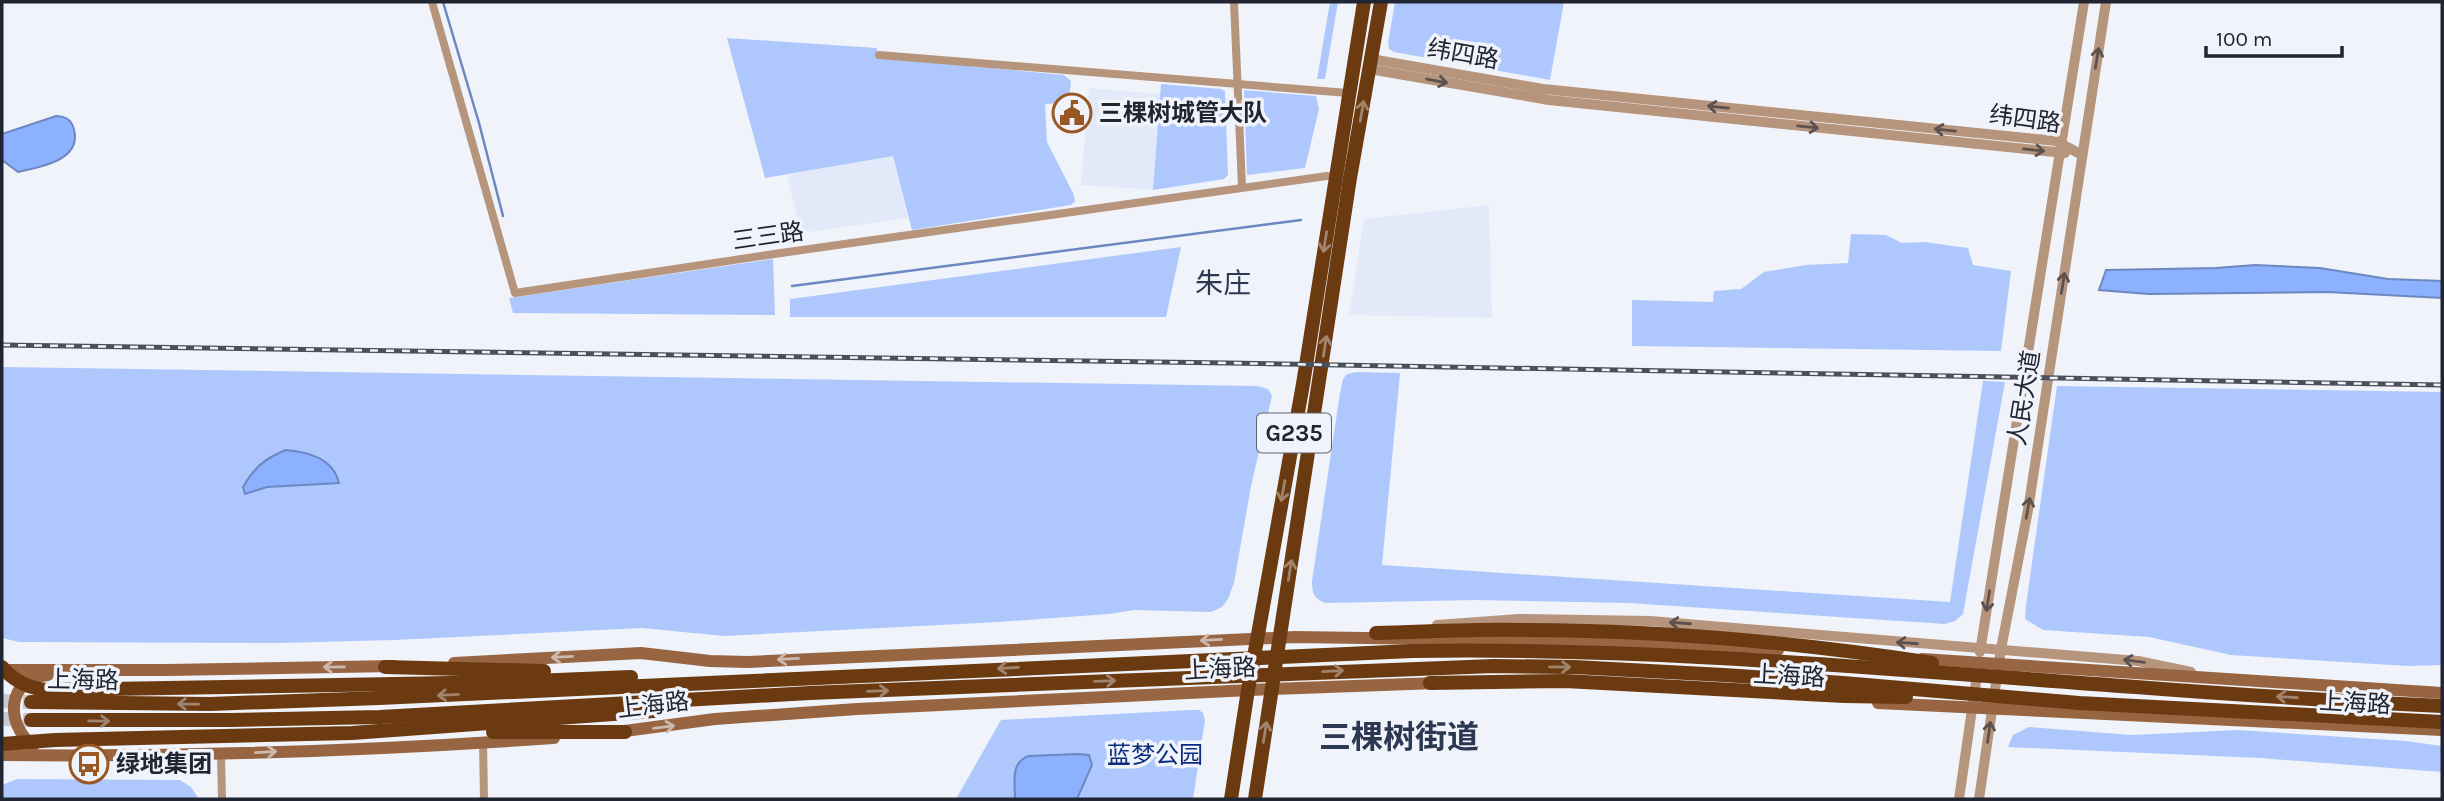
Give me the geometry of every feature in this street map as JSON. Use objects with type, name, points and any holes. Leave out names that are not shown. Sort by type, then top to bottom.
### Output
[{"type":"highway","name":"G235","points":[[1231,799],[1303,384],[1364,2]]},
{"type":"highway","name":"G235","points":[[1255,799],[1350,178],[1381,2]]},
{"type":"highway","points":[[1377,634],[1518,630],[1650,634],[1843,649],[1932,663],[2047,672],[2139,688]]},
{"type":"highway","name":"上海路","points":[[31,702],[223,704],[1491,649],[1766,660],[2139,688],[2442,706]]},
{"type":"highway","name":"上海路","points":[[31,720],[189,721],[380,717],[810,693],[1494,666],[1574,667],[1830,682],[2079,703],[2442,722]]},
{"type":"highway","points":[[385,667],[545,671],[631,677]]},
{"type":"highway","points":[[2,669],[17,681],[40,689],[96,691],[631,677],[705,676],[734,681]]},
{"type":"highway","points":[[1430,683],[1566,681],[1844,696],[2079,703]]},
{"type":"highway","points":[[352,733],[628,714],[741,697]]},
{"type":"highway","points":[[2,744],[55,740],[352,733],[625,732]]},
{"type":"main road","name":"上海路","points":[[2,669],[385,667],[641,653],[710,661],[747,662],[1295,637],[1644,642],[2442,693]]},
{"type":"main road","points":[[144,756],[52,753],[35,748],[18,730],[13,706],[17,692],[30,680],[43,676],[167,670]]},
{"type":"main road","name":"上海路","points":[[2,755],[221,754],[484,742],[625,732],[715,719],[788,714],[1272,688],[1430,683],[1667,691],[2442,730]]},
{"type":"street","name":"三三路","points":[[432,2],[515,293],[1327,176]]},
{"type":"street","points":[[1234,2],[1242,187]]},
{"type":"street","name":"人民大道","points":[[1959,799],[2084,2]]},
{"type":"street","name":"人民大道","points":[[1979,799],[2001,649],[2028,510],[2106,2]]},
{"type":"street","points":[[879,55],[1348,93]]},
{"type":"street","name":"纬四路","points":[[1370,64],[1549,100],[2060,147],[2082,155]]},
{"type":"street","name":"上海路","points":[[1295,637],[1377,634],[1465,622],[1506,620],[1650,621],[2138,661],[2224,679]]},
{"type":"street","points":[[484,742],[484,799]]},
{"type":"street","points":[[221,754],[222,799]]},
{"type":"shaded area","points":[[1089,88],[1160,94],[1153,190],[1081,185]]},
{"type":"shaded area","points":[[56,116],[66,118],[73,126],[75,138],[73,147],[67,154],[49,164],[18,172],[2,160],[2,134]]},
{"type":"shaded area","points":[[893,155],[908,218],[801,233],[787,175]]},
{"type":"shaded area","points":[[1489,205],[1492,318],[1349,315],[1364,219]]},
{"type":"shaded area","points":[[2255,265],[2320,268],[2388,279],[2442,281],[2442,298],[2327,292],[2149,294],[2099,290],[2106,270]]},
{"type":"shaded area","points":[[286,450],[303,452],[325,462],[336,474],[339,483],[267,487],[245,494],[243,487],[251,474],[266,460]]},
{"type":"shaded area","points":[[1089,755],[1092,765],[1077,799],[1015,799],[1016,768],[1023,759],[1029,756]]},
{"type":"green space","points":[[1330,2],[1338,2],[1325,79],[1317,79]]},
{"type":"green space","points":[[1395,2],[1564,2],[1550,80],[1394,52],[1389,49],[1388,43]]},
{"type":"green space","points":[[727,38],[877,48],[877,57],[1064,75],[1071,81],[1068,103],[1045,104],[1047,142],[1075,201],[1071,205],[912,230],[893,156],[765,178]]},
{"type":"green space","points":[[1161,84],[1225,91],[1228,175],[1224,179],[1153,190]]},
{"type":"green space","points":[[1244,90],[1316,96],[1319,109],[1305,168],[1247,175]]},
{"type":"green space","points":[[1851,234],[1886,235],[1902,243],[1924,242],[1968,248],[1973,265],[2011,271],[2001,351],[1632,346],[1632,300],[1713,302],[1714,291],[1741,289],[1764,272],[1806,265],[1848,263]]},
{"type":"green space","points":[[1181,247],[1166,317],[790,317],[790,299]]},
{"type":"green space","points":[[773,259],[775,315],[513,313],[509,298]]},
{"type":"green space","points":[[2,367],[1257,386],[1268,389],[1272,396],[1251,486],[1234,583],[1222,607],[1211,612],[1134,610],[999,622],[724,636],[642,628],[282,643],[19,642],[2,638]]},
{"type":"green space","points":[[1400,373],[1382,565],[1950,602],[1983,381],[2005,382],[1963,614],[1955,621],[1945,624],[1628,603],[1476,600],[1326,603],[1314,595],[1312,581],[1343,379],[1347,374]]},
{"type":"green space","points":[[2057,386],[2442,392],[2442,665],[2408,666],[2231,655],[2149,637],[2043,630],[2025,619]]},
{"type":"green space","name":"蓝梦公园","points":[[1199,710],[1205,720],[1193,799],[956,799],[1001,720]]},
{"type":"green space","points":[[2029,727],[2132,735],[2238,730],[2406,741],[2442,746],[2442,772],[2260,758],[2008,747],[2013,735]]},
{"type":"green space","points":[[17,779],[180,780],[191,787],[199,799],[2,799],[2,785]]},
{"type":"waterway","points":[[443,2],[503,216]]},
{"type":"waterway","points":[[792,286],[1301,220]]},
{"type":"tunnel","points":[[2,701],[31,702]]},
{"type":"tunnel","points":[[2,719],[31,720]]},
{"type":"railway","points":[[2,345],[2442,385]]},
{"type":"place","name":"三棵树城管大队","points":[[1072,113]]},
{"type":"place","name":"绿地集团","points":[[89,764]]},
{"type":"district","name":"朱庄","points":[[1223,283]]},
{"type":"district","name":"三棵树街道","points":[[1399,737]]}]
